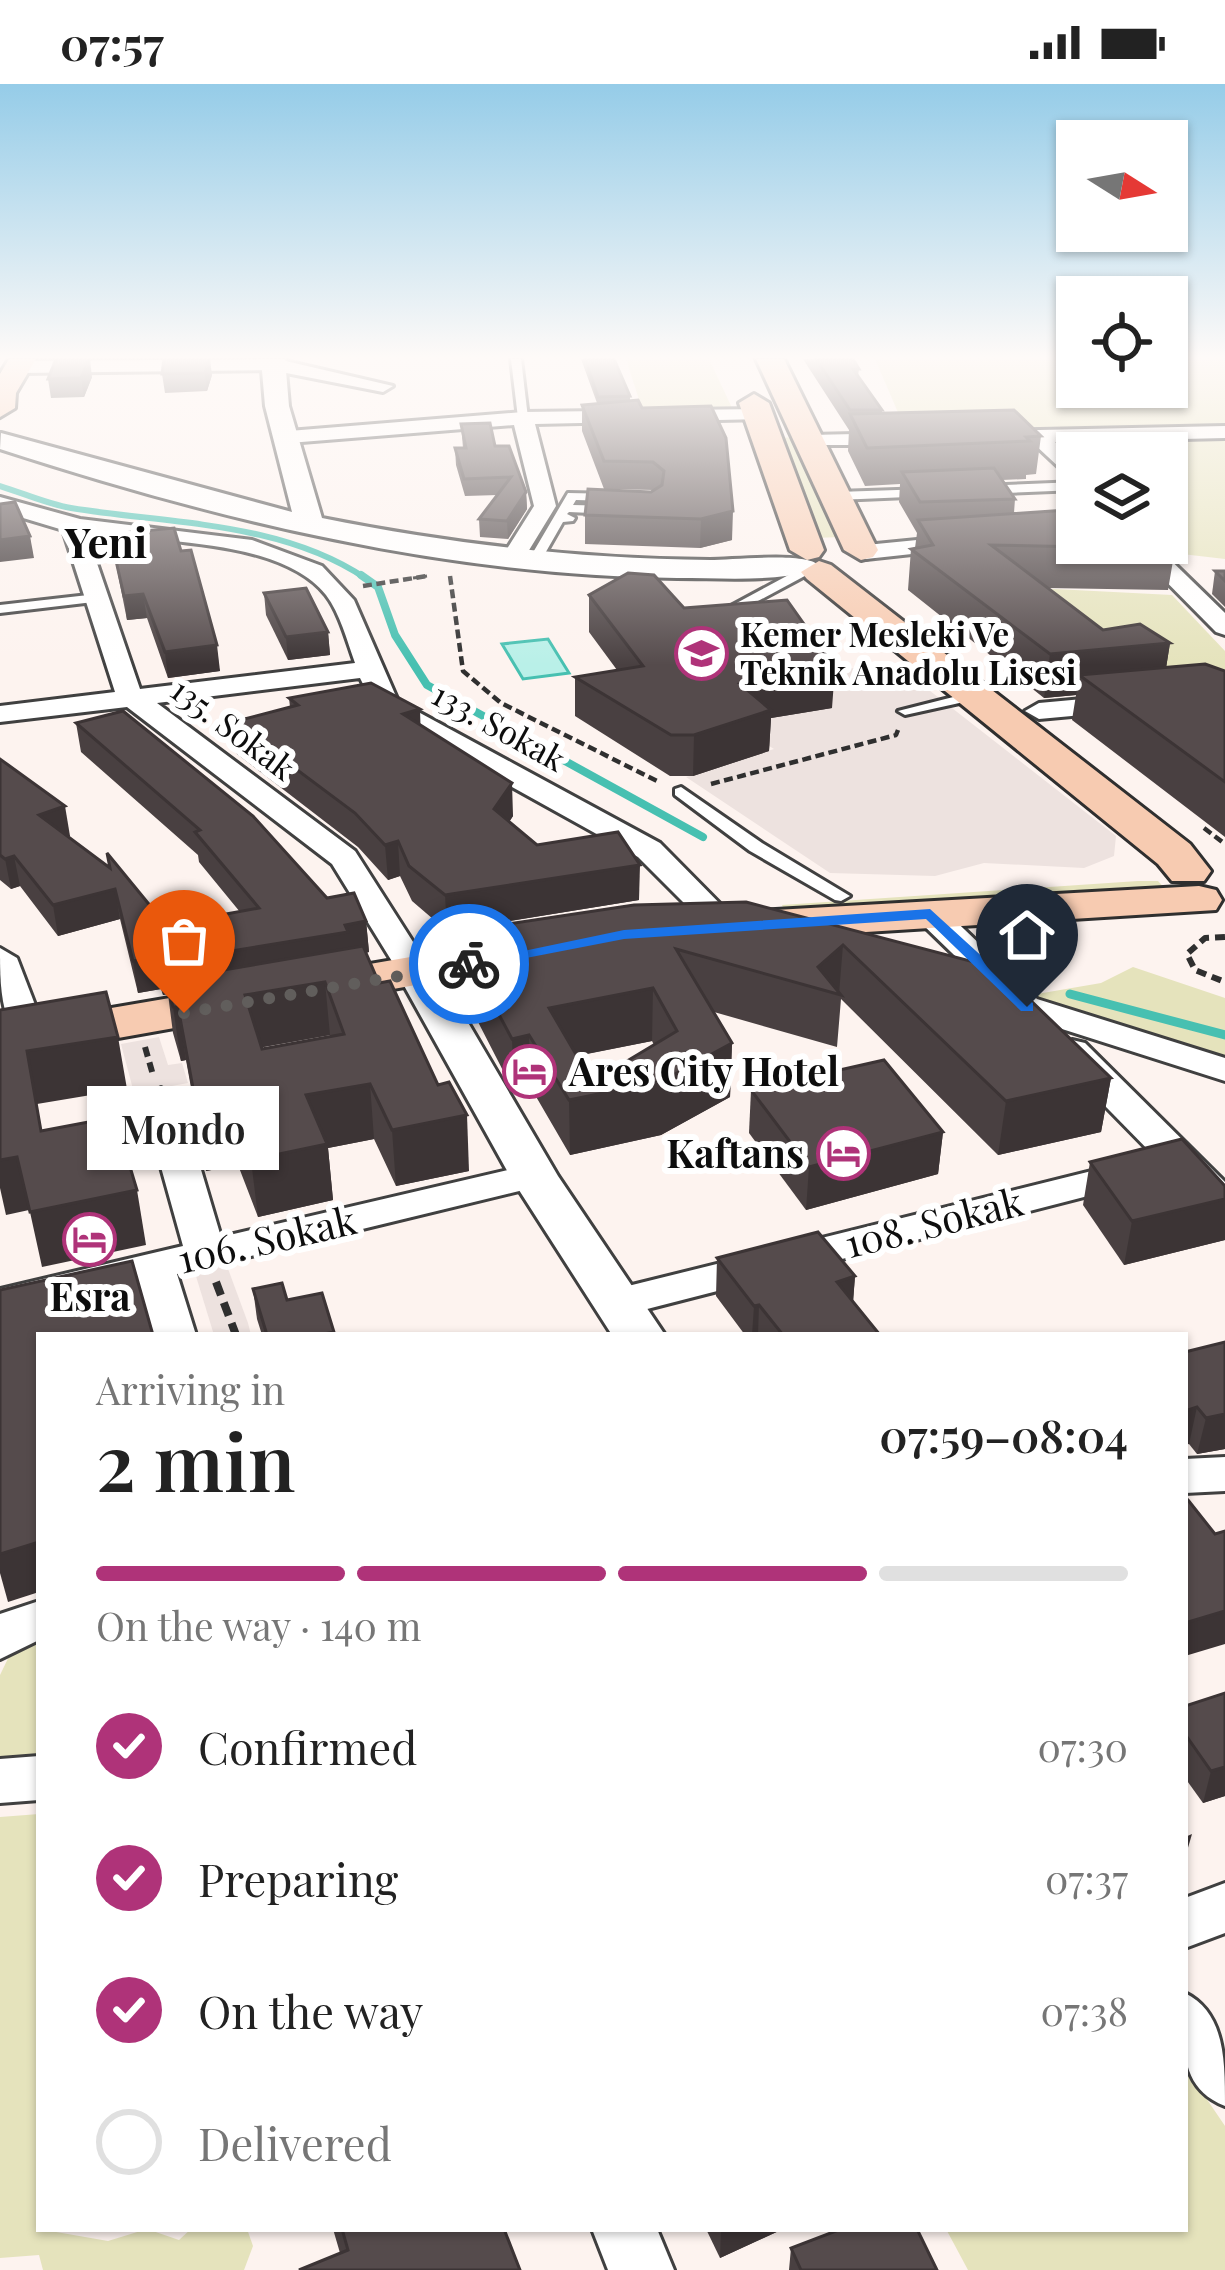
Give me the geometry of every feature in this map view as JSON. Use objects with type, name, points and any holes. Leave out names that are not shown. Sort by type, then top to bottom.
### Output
[{"type":"main road","points":[[774,461],[809,564],[977,695],[1210,888]]},
{"type":"main road","points":[[820,461],[865,557],[887,591],[1039,711],[1210,888]]},
{"type":"main road","points":[[809,564],[865,557]]},
{"type":"main road","points":[[654,922],[841,896],[1155,873],[1210,888]]},
{"type":"main road","points":[[718,916],[930,914],[1210,888]]},
{"type":"main road","points":[[8,1030],[578,933]]},
{"type":"main road","points":[[8,1030],[137,1021],[411,964]]},
{"type":"street","points":[[1,461],[56,462],[309,522],[523,561],[765,570],[809,564]]},
{"type":"street","points":[[295,461],[309,522]]},
{"type":"street","points":[[523,561],[545,506],[534,461]]},
{"type":"street","name":"133. Sokak","points":[[0,504],[73,525],[266,550],[296,562],[336,591],[365,670],[387,706],[649,850],[718,916]]},
{"type":"street","name":"135. Sokak","points":[[73,525],[129,695],[344,858],[411,964]]},
{"type":"street","points":[[865,557],[1002,541]]},
{"type":"street","points":[[1157,564],[1225,627]]},
{"type":"street","points":[[1181,564],[1203,572]]},
{"type":"street","points":[[0,714],[365,670]]},
{"type":"street","points":[[1039,711],[1225,694]]},
{"type":"street","points":[[930,914],[1225,1204]]},
{"type":"street","points":[[0,958],[8,1030]]},
{"type":"street","points":[[411,964],[533,1176],[627,1319]]},
{"type":"street","points":[[1027,1007],[1225,1070]]},
{"type":"street","points":[[160,1099],[206,1254]]},
{"type":"street","name":"108. Sokak","points":[[627,1319],[1182,1160]]},
{"type":"street","name":"106. Sokak","points":[[0,1303],[533,1176]]},
{"type":"street","points":[[154,1266],[174,1332]]},
{"type":"street","points":[[1188,1476],[1225,1474]]},
{"type":"street","points":[[0,1639],[4,1632],[36,1621]]},
{"type":"street","points":[[0,1781],[36,1778]]},
{"type":"street","points":[[1188,1922],[1225,1908]]},
{"type":"street","points":[[1188,2025],[1225,2077]]},
{"type":"street","points":[[625,2232],[641,2270]]},
{"type":"lane","points":[[961,491],[1056,488]]},
{"type":"lane","points":[[837,496],[938,492]]},
{"type":"lane","points":[[523,561],[562,513],[631,504]]},
{"type":"lane","points":[[562,513],[598,519]]},
{"type":"lane","points":[[705,626],[809,564]]},
{"type":"lane","points":[[0,609],[97,598]]},
{"type":"lane","points":[[905,711],[977,695]]},
{"type":"lane","points":[[681,792],[756,847],[841,896]]},
{"type":"path","points":[[449,572],[464,671],[501,703],[681,792],[896,735],[905,711]]},
{"type":"path","points":[[355,588],[426,576]]},
{"type":"path","points":[[1210,888],[1205,938],[1190,946],[1187,955],[1195,970],[1225,982]]},
{"type":"path","points":[[137,1021],[160,1099]]},
{"type":"path","points":[[206,1254],[235,1332]]},
{"type":"shaded area","points":[[787,461],[807,461],[843,537],[812,538]]},
{"type":"shaded area","points":[[1188,461],[1225,461],[1225,559],[1188,555]]},
{"type":"shaded area","points":[[994,586],[1172,595],[1225,651],[1225,685],[1172,693]]},
{"type":"shaded area","points":[[893,662],[1116,836],[1114,856],[1084,868],[984,863],[935,876],[830,873],[686,777],[774,749],[687,694]]},
{"type":"shaded area","points":[[1158,881],[1168,892],[786,914],[782,905]]},
{"type":"shaded area","points":[[1133,967],[1225,998],[1225,1059],[1031,995],[1101,983]]},
{"type":"shaded area","points":[[159,1037],[168,1065],[182,1063],[188,1083],[134,1093],[121,1044]]},
{"type":"shaded area","points":[[227,1266],[250,1332],[213,1332],[195,1273]]},
{"type":"shaded area","points":[[36,1636],[36,1758],[0,1764],[0,1675],[16,1642]]},
{"type":"shaded area","points":[[36,1814],[36,2232],[108,2241],[137,2232],[179,2240],[188,2232],[248,2232],[253,2246],[244,2270],[43,2270],[39,2255],[0,2258],[0,1817]]},
{"type":"shaded area","points":[[1188,2071],[1225,2126],[1225,2270],[968,2270],[948,2232],[1188,2232]]},
{"type":"water","points":[[548,639],[569,673],[523,679],[502,644]]},
{"type":"building","points":[[459,461],[515,461],[526,492],[507,521],[479,519],[511,477],[464,479]]},
{"type":"building","points":[[605,461],[728,461],[733,511],[701,519],[585,515],[588,489],[651,492],[662,485],[664,471],[653,462]]},
{"type":"building","points":[[994,468],[1015,499],[920,502],[902,472]]},
{"type":"building","points":[[15,502],[30,536],[0,540],[0,504]]},
{"type":"building","points":[[1056,511],[1056,546],[991,545],[1103,630],[1140,624],[1170,643],[1050,654],[911,549],[933,545],[918,520]]},
{"type":"building","points":[[174,528],[181,551],[191,550],[217,645],[165,652],[143,594],[124,596],[110,534]]},
{"type":"building","points":[[628,573],[654,575],[684,608],[787,600],[835,668],[740,684],[771,710],[694,735],[671,735],[575,677],[643,666],[589,595]]},
{"type":"building","points":[[306,588],[328,632],[286,637],[264,593]]},
{"type":"building","points":[[1205,664],[1225,671],[1225,782],[1079,675]]},
{"type":"building","points":[[371,683],[420,709],[403,714],[512,783],[494,809],[537,845],[618,832],[640,865],[445,895],[409,866],[398,841],[385,845],[355,813],[233,722],[298,705],[289,698]]},
{"type":"building","points":[[123,711],[253,816],[327,898],[354,893],[366,921],[345,925],[348,932],[158,963],[156,957],[133,961],[115,889],[53,905],[14,856],[5,859],[0,855],[0,759],[65,806],[39,815],[110,868],[107,853],[166,925],[259,908],[195,832],[200,830],[76,723]]},
{"type":"building","points":[[746,902],[997,968],[1111,1078],[1006,1101],[843,945],[818,967],[841,995],[676,949],[732,1043],[662,1081],[569,1100],[529,1035],[512,1039],[455,932],[634,905]],"holes":[[[653,988],[677,1031],[592,1082],[549,1008]]]},
{"type":"building","points":[[363,946],[379,983],[390,981],[438,1085],[449,1082],[467,1115],[392,1130],[370,1084],[306,1095],[327,1144],[251,1160],[230,1109],[198,1115],[178,1007],[173,1007],[165,980]],"holes":[[[325,982],[344,1034],[262,1049],[245,995]]]},
{"type":"building","points":[[106,992],[118,1037],[27,1051],[41,1131],[115,1117],[137,1190],[30,1212],[17,1157],[0,1160],[0,1010]]},
{"type":"building","points":[[884,1060],[943,1132],[809,1167],[751,1090]]},
{"type":"building","points":[[1182,1139],[1225,1186],[1225,1199],[1132,1221],[1090,1162]]},
{"type":"building","points":[[818,1232],[855,1276],[837,1282],[878,1332],[781,1332],[717,1258]]},
{"type":"building","points":[[132,1261],[152,1332],[36,1332],[36,1543],[0,1554],[0,1290]]},
{"type":"building","points":[[282,1283],[287,1300],[322,1293],[334,1332],[266,1332],[253,1289]]},
{"type":"building","points":[[1225,1342],[1225,1414],[1206,1418],[1197,1407],[1188,1410],[1188,1351]]},
{"type":"building","points":[[1188,1500],[1215,1534],[1225,1531],[1225,1611],[1188,1622]]},
{"type":"building","points":[[1225,1693],[1225,1767],[1211,1771],[1188,1738],[1188,1705]]},
{"type":"building","points":[[343,2232],[505,2232],[520,2270],[299,2270],[348,2250]]},
{"type":"building","points":[[833,2232],[918,2232],[937,2270],[801,2270],[791,2248]]},
{"type":"waterway","points":[[0,486],[71,508],[260,535],[332,559],[365,578]]},
{"type":"waterway","points":[[361,575],[378,587],[395,635],[427,685],[703,837]]},
{"type":"waterway","points":[[1070,994],[1225,1035]]},
{"type":"way so far","points":[[184,1013],[469,964]]},
{"type":"place","name":"Kemer Mesleki Ve Teknik Anadolu Lisesi","points":[[701,654]]},
{"type":"place","name":"Mondo","points":[[184,1013]]},
{"type":"place","name":"Ares City Hotel","points":[[530,1072]]},
{"type":"place","name":"Kaftans","points":[[843,1154]]},
{"type":"place","name":"Esra","points":[[90,1240]]},
{"type":"district","name":"Yeni","points":[[106,543]]},
{"type":"route","points":[[469,964],[624,934],[930,914],[1027,1007]]}]
